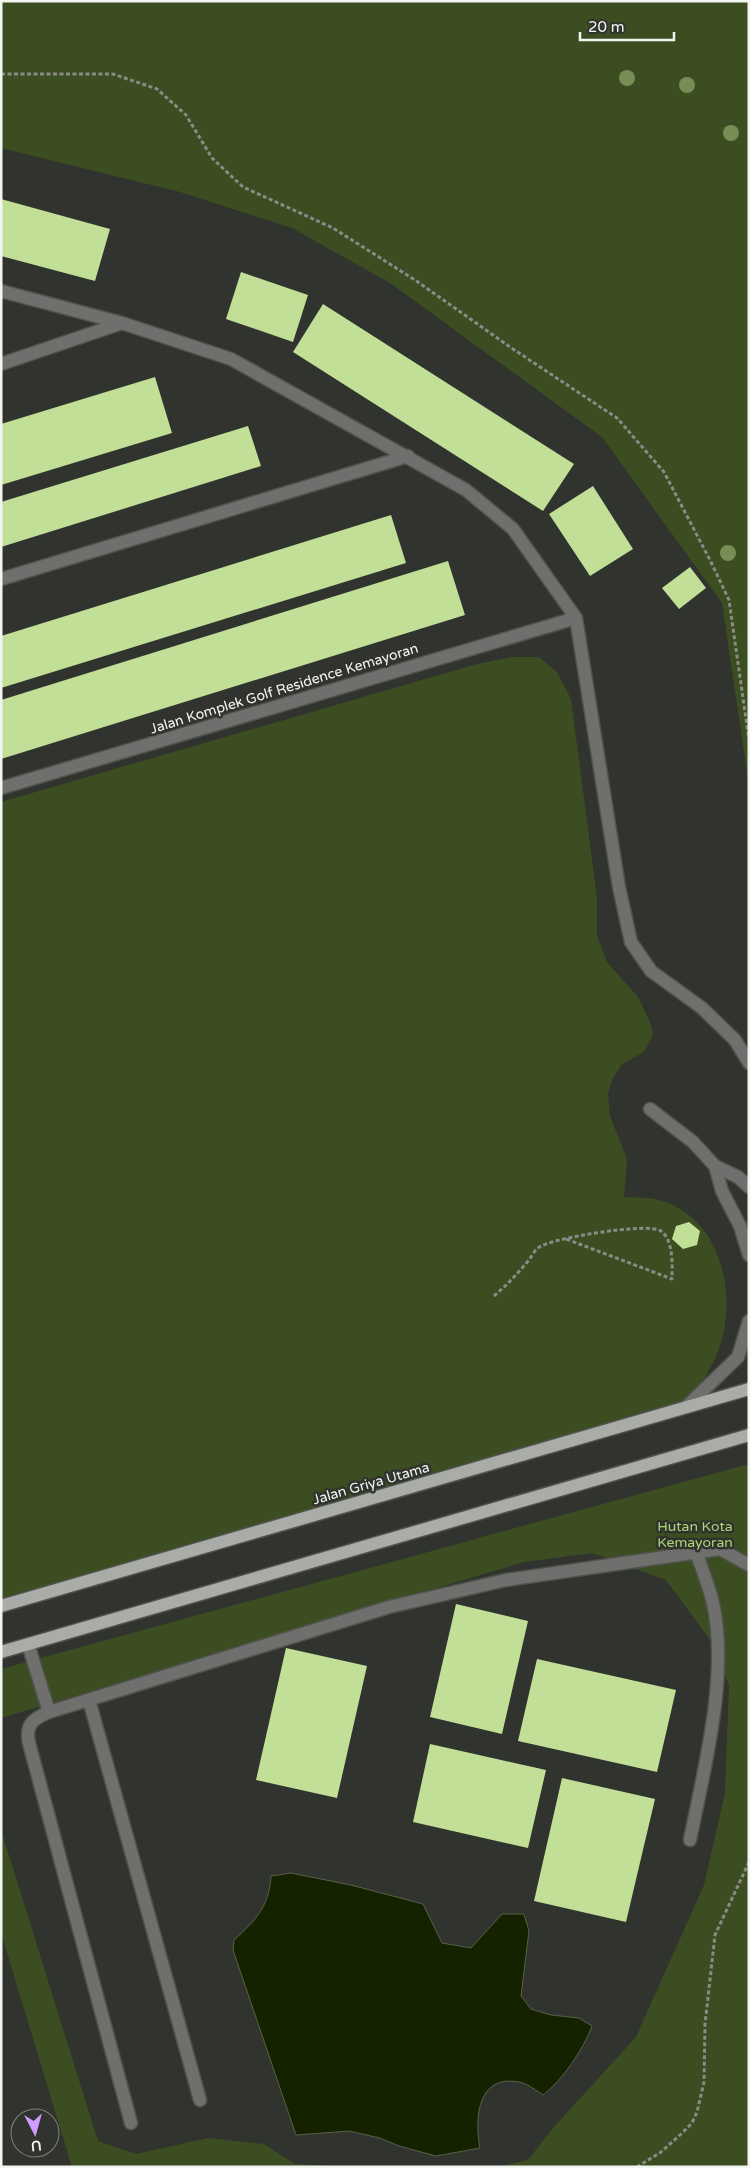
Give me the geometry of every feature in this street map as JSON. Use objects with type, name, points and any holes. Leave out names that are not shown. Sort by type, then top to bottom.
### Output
[{"type":"main road","name":"Jalan Griya Utama","points":[[1,1606],[749,1389]]},
{"type":"main road","points":[[1,1652],[749,1435]]},
{"type":"street","points":[[1,291],[122,323],[231,359],[466,490],[513,530],[576,618],[619,887],[631,942],[651,971],[702,1008],[735,1040],[749,1063]]},
{"type":"street","points":[[1,364],[122,323]]},
{"type":"street","points":[[1,579],[408,456]]},
{"type":"street","name":"Jalan Komplek Golf Residence Kemayoran","points":[[1,788],[576,618]]},
{"type":"street","points":[[650,1109],[693,1142],[715,1166],[738,1177],[749,1187]]},
{"type":"street","points":[[715,1166],[722,1190],[740,1226],[749,1255]]},
{"type":"street","points":[[687,1406],[738,1358],[749,1322]]},
{"type":"street","points":[[131,2123],[26,1732],[29,1724],[49,1712],[388,1607],[506,1580],[720,1549],[749,1564]]},
{"type":"street","points":[[690,1840],[709,1742],[719,1665],[713,1604],[696,1552]]},
{"type":"street","points":[[28,1644],[49,1712]]},
{"type":"street","points":[[89,1700],[200,2100]]},
{"type":"path","points":[[1,74],[113,74],[156,89],[186,115],[212,158],[243,187],[333,228],[415,280],[513,349],[617,418],[664,472],[729,600],[749,740]]},
{"type":"path","points":[[494,1296],[506,1286],[538,1247],[550,1242],[566,1239],[634,1228],[660,1230],[668,1242],[672,1278],[566,1239]]},
{"type":"path","points":[[637,2167],[661,2152],[680,2135],[692,2124],[698,2112],[704,2082],[705,2024],[715,1935],[749,1862]]},
{"type":"green space","points":[[1,1],[749,1],[749,786],[722,603],[602,437],[390,283],[292,228],[180,192],[1,148]]},
{"type":"green space","points":[[512,657],[539,657],[557,672],[571,699],[597,898],[597,936],[607,962],[638,997],[650,1022],[653,1035],[644,1052],[622,1064],[612,1080],[608,1094],[610,1116],[627,1159],[624,1197],[655,1199],[677,1207],[695,1220],[708,1237],[718,1257],[724,1279],[726,1301],[725,1324],[720,1346],[710,1369],[687,1406],[1,1605],[1,802],[477,664]]},
{"type":"green space","name":"Hutan Kota Kemayoran","points":[[749,1464],[749,2167],[497,2167],[528,2160],[552,2129],[636,2037],[704,1885],[725,1793],[729,1685],[711,1641],[666,1580],[592,1553],[524,1562],[1,1718],[1,1669]]},
{"type":"green space","points":[[1,1830],[98,2141],[136,2154],[208,2138],[264,2144],[295,2164],[350,2167],[72,2167],[60,2127],[60,2108],[54,2108],[1,1933]]},
{"type":"shaded area","points":[[291,1873],[351,1885],[423,1904],[442,1943],[471,1948],[502,1914],[524,1914],[529,1931],[521,1996],[531,2009],[551,2015],[579,2018],[592,2026],[578,2054],[565,2073],[543,2095],[523,2083],[508,2081],[496,2084],[488,2090],[482,2099],[479,2111],[478,2136],[480,2148],[436,2156],[399,2146],[380,2138],[349,2131],[296,2135],[233,1950],[234,1940],[255,1919],[264,1905],[270,1887],[271,1876]]},
{"type":"building","points":[[1,199],[110,229],[95,281],[1,256]]},
{"type":"building","points":[[241,272],[308,295],[293,342],[226,319]]},
{"type":"building","points":[[323,304],[574,464],[543,511],[293,352]]},
{"type":"building","points":[[155,377],[172,433],[1,485],[1,424]]},
{"type":"building","points":[[248,426],[261,466],[1,547],[1,502]]},
{"type":"building","points":[[593,486],[633,549],[590,576],[549,514]]},
{"type":"building","points":[[391,515],[406,563],[1,688],[1,636]]},
{"type":"building","points":[[448,561],[465,615],[1,759],[1,700]]},
{"type":"building","points":[[690,567],[706,588],[679,609],[662,588]]},
{"type":"building","points":[[689,1222],[700,1231],[697,1245],[683,1249],[672,1239],[676,1226]]},
{"type":"building","points":[[456,1604],[528,1621],[502,1734],[430,1717]]},
{"type":"building","points":[[286,1648],[367,1666],[337,1798],[256,1780]]},
{"type":"building","points":[[537,1659],[676,1690],[657,1772],[518,1741]]},
{"type":"building","points":[[430,1744],[546,1770],[528,1848],[413,1822]]},
{"type":"building","points":[[562,1778],[655,1799],[626,1922],[534,1901]]}]
